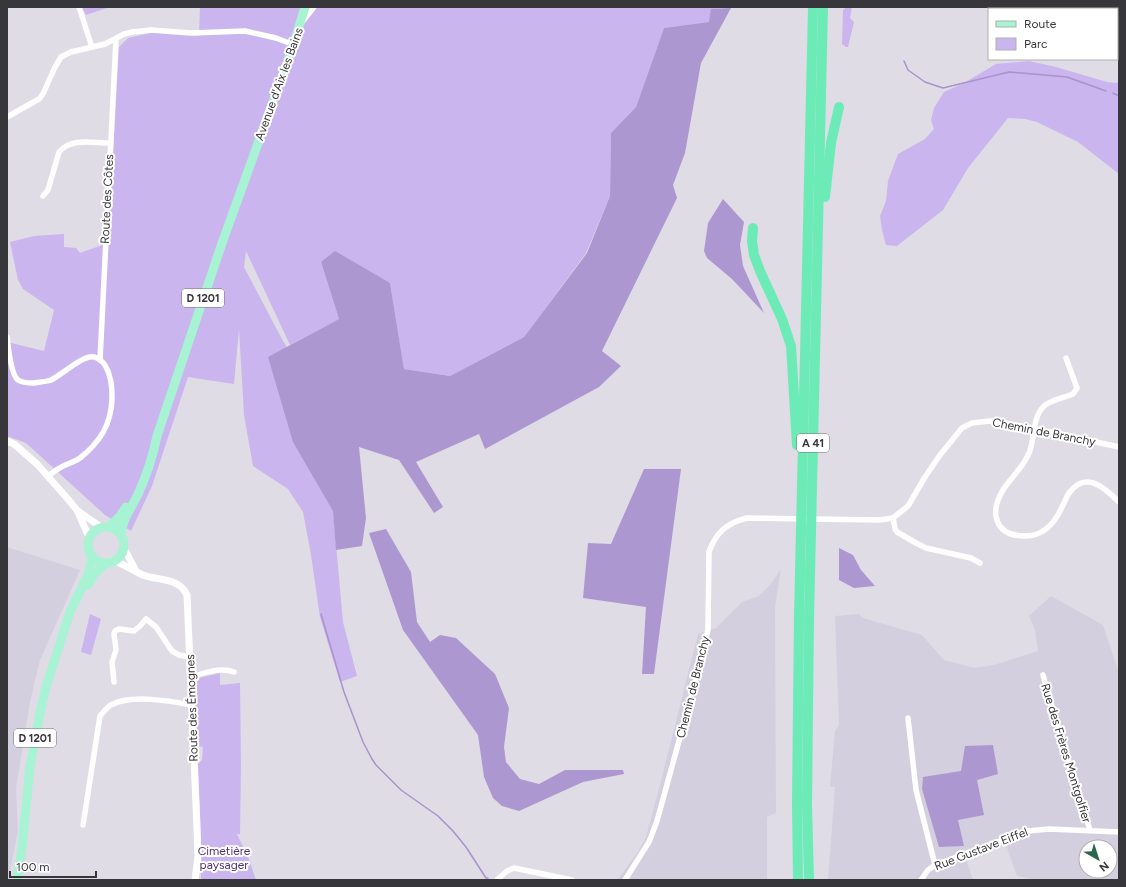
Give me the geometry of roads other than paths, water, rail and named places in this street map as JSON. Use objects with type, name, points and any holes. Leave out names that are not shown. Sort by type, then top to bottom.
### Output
[{"type":"highway","name":"A 41","points":[[798,880],[797,803],[801,528],[813,7]]},
{"type":"highway","name":"A 41","points":[[809,880],[807,805],[815,346],[823,7]]},
{"type":"highway","points":[[815,346],[828,162],[839,107]]},
{"type":"highway","points":[[753,228],[752,241],[754,255],[782,319],[791,346],[801,528]]},
{"type":"main road","name":"Avenue d'Aix les Bains","points":[[251,160],[300,7]]},
{"type":"main road","name":"Avenue d'Aix les Bains","points":[[121,535],[126,517],[144,480],[154,451],[157,436],[221,246],[301,23],[305,7]]},
{"type":"main road","name":"Avenue d'Aix les Bains","points":[[105,527],[120,516],[131,499],[150,449],[157,436]]},
{"type":"main road","points":[[105,527],[116,530],[121,535],[124,541],[124,548],[122,554],[115,562],[105,564],[97,562],[92,558],[88,550],[89,537],[94,531],[105,527]]},
{"type":"main road","points":[[65,631],[75,600],[89,571],[92,558]]},
{"type":"main road","points":[[65,631],[90,582],[98,570],[105,564]]},
{"type":"main road","name":"D 1201","points":[[17,880],[22,848],[28,782],[35,737],[46,687],[65,631]]},
{"type":"main road","name":"D 1201","points":[[22,848],[22,880]]},
{"type":"street","points":[[79,7],[92,47]]},
{"type":"street","points":[[301,23],[314,7]]},
{"type":"street","points":[[7,117],[38,99],[43,94],[54,67],[61,57],[71,52],[105,44],[124,34],[151,30],[191,33],[237,31],[254,32],[289,42]]},
{"type":"street","name":"Route des Côtes","points":[[100,360],[116,39]]},
{"type":"street","points":[[43,196],[48,190],[59,152],[62,149],[70,144],[79,142],[110,143]]},
{"type":"street","points":[[7,337],[14,375],[18,380],[24,382],[49,381],[86,358],[92,357],[100,360],[105,366],[111,380],[111,412],[104,430],[87,451],[78,459],[57,469],[48,476]]},
{"type":"street","points":[[1066,358],[1076,391],[1073,394],[1046,404],[1042,408],[1037,419],[1030,451],[1026,461],[1003,489],[997,505],[996,519],[1003,530],[1010,534],[1024,536],[1035,535],[1042,532],[1055,521],[1069,494],[1078,485],[1092,482],[1106,488],[1119,502]]},
{"type":"street","name":"Chemin de Branchy","points":[[625,880],[650,842],[657,821],[704,650],[708,629],[708,559],[712,542],[723,529],[739,520],[747,518],[880,520],[894,518],[908,506],[925,476],[958,432],[967,425],[976,422],[990,421],[1119,447]]},
{"type":"street","points":[[7,441],[14,444],[48,476],[77,510],[89,537]]},
{"type":"street","points":[[77,510],[105,527]]},
{"type":"street","points":[[894,518],[895,529],[897,532],[916,543],[926,548],[971,558],[980,563]]},
{"type":"street","points":[[124,548],[136,571]]},
{"type":"street","name":"Route des Émognes","points":[[115,562],[145,576],[168,580],[178,584],[185,591],[188,601],[198,857],[195,880]]},
{"type":"street","points":[[114,682],[112,662],[116,650],[115,631],[119,629],[134,631],[146,619],[156,627],[172,651],[179,655],[190,657]]},
{"type":"street","points":[[191,677],[225,670],[234,672]]},
{"type":"street","name":"Rue des Frères Montgolfier","points":[[1043,675],[1090,830]]},
{"type":"street","points":[[82,825],[100,716],[110,705],[129,699],[165,700],[192,705]]},
{"type":"street","points":[[908,718],[916,790],[935,865]]},
{"type":"street","name":"Rue Gustave Eiffel","points":[[921,880],[928,870],[935,865],[1027,831],[1042,829],[1119,832]]},
{"type":"street","points":[[497,880],[507,871],[514,868],[572,880]]},
{"type":"waterway","points":[[904,61],[908,70],[925,82],[943,88],[1009,72],[1067,77],[1106,91]]},
{"type":"waterway","points":[[1113,93],[1119,96]]},
{"type":"waterway","points":[[321,614],[344,692],[363,742],[372,759],[401,790],[438,816],[453,831],[466,847],[486,878],[488,878]]},
{"type":"park label","name":"Cimetière paysager","points":[[224,858]]}]
